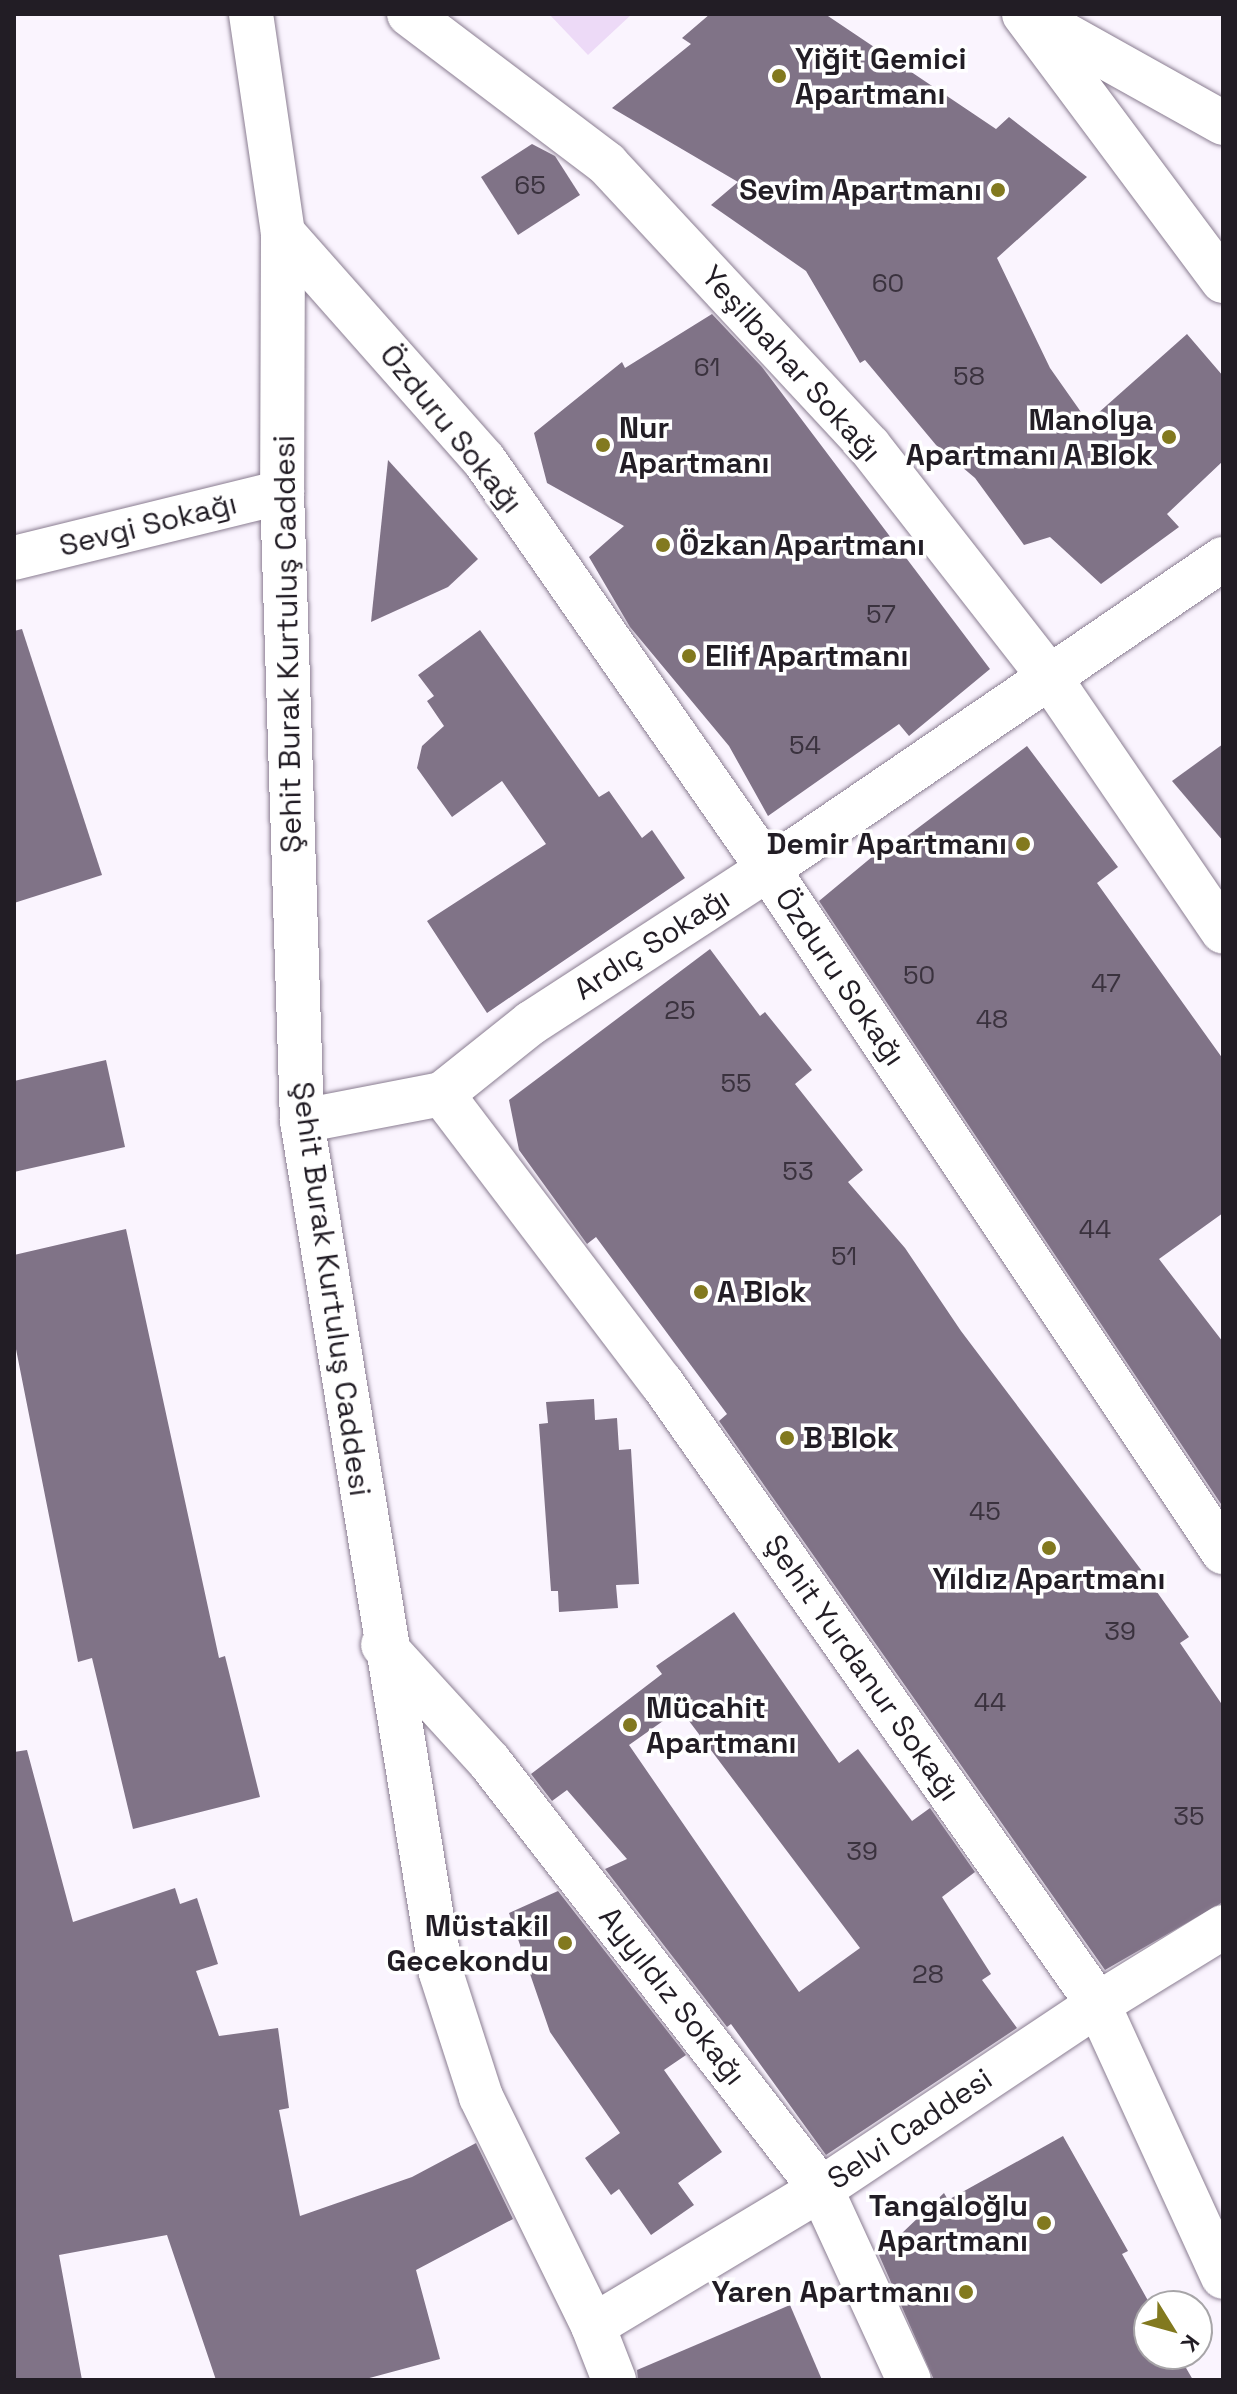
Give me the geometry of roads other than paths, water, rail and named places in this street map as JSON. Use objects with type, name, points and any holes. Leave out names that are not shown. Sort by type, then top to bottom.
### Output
[{"type":"street","name":"Şehit Burak Kurtuluş Caddesi","points":[[251,14],[283,233],[282,492],[302,1121],[383,1645],[441,1973],[481,2097],[593,2326],[614,2380]]},
{"type":"street","name":"Yeşilbahar Sokağı","points":[[409,14],[437,27],[618,175],[869,446],[1050,678],[1223,932]]},
{"type":"street","points":[[1026,14],[1223,123]]},
{"type":"street","points":[[1026,14],[1223,281]]},
{"type":"street","name":"Özduru Sokağı","points":[[283,233],[484,460],[768,869],[1223,1552]]},
{"type":"street","name":"Sevgi Sokağı","points":[[14,558],[282,492]]},
{"type":"street","name":"Ardıç Sokağı","points":[[302,1121],[442,1094],[531,1023],[768,869],[1223,559]]},
{"type":"street","name":"Şehit Yurdanur Sokağı","points":[[442,1094],[670,1394],[1098,2004],[1223,2277]]},
{"type":"street","name":"Ayyıldız Sokağı","points":[[383,1645],[489,1761],[821,2189],[909,2380]]},
{"type":"street","name":"Selvi Caddesi","points":[[593,2326],[821,2189],[1098,2004],[1223,1927]]},
{"type":"place","name":"Yiğit Gemici Apartmanı","points":[[779,76]]},
{"type":"place","name":"Sevim Apartmanı","points":[[998,190]]},
{"type":"place","name":"Manolya Apartmanı A Blok","points":[[1169,437]]},
{"type":"place","name":"Nur Apartmanı","points":[[603,445]]},
{"type":"place","name":"Özkan Apartmanı","points":[[663,545]]},
{"type":"place","name":"Elif Apartmanı","points":[[689,656]]},
{"type":"place","name":"Demir Apartmanı","points":[[1023,844]]},
{"type":"place","name":"A Blok","points":[[701,1292]]},
{"type":"place","name":"B Blok","points":[[787,1438]]},
{"type":"place","name":"Yıldız Apartmanı","points":[[1049,1548]]},
{"type":"place","name":"Mücahit Apartmanı","points":[[630,1725]]},
{"type":"place","name":"Müstakil Gecekondu","points":[[565,1943]]},
{"type":"place","name":"Tangaloğlu Apartmanı","points":[[1044,2223]]},
{"type":"place","name":"Yaren Apartmanı","points":[[966,2292]]}]
